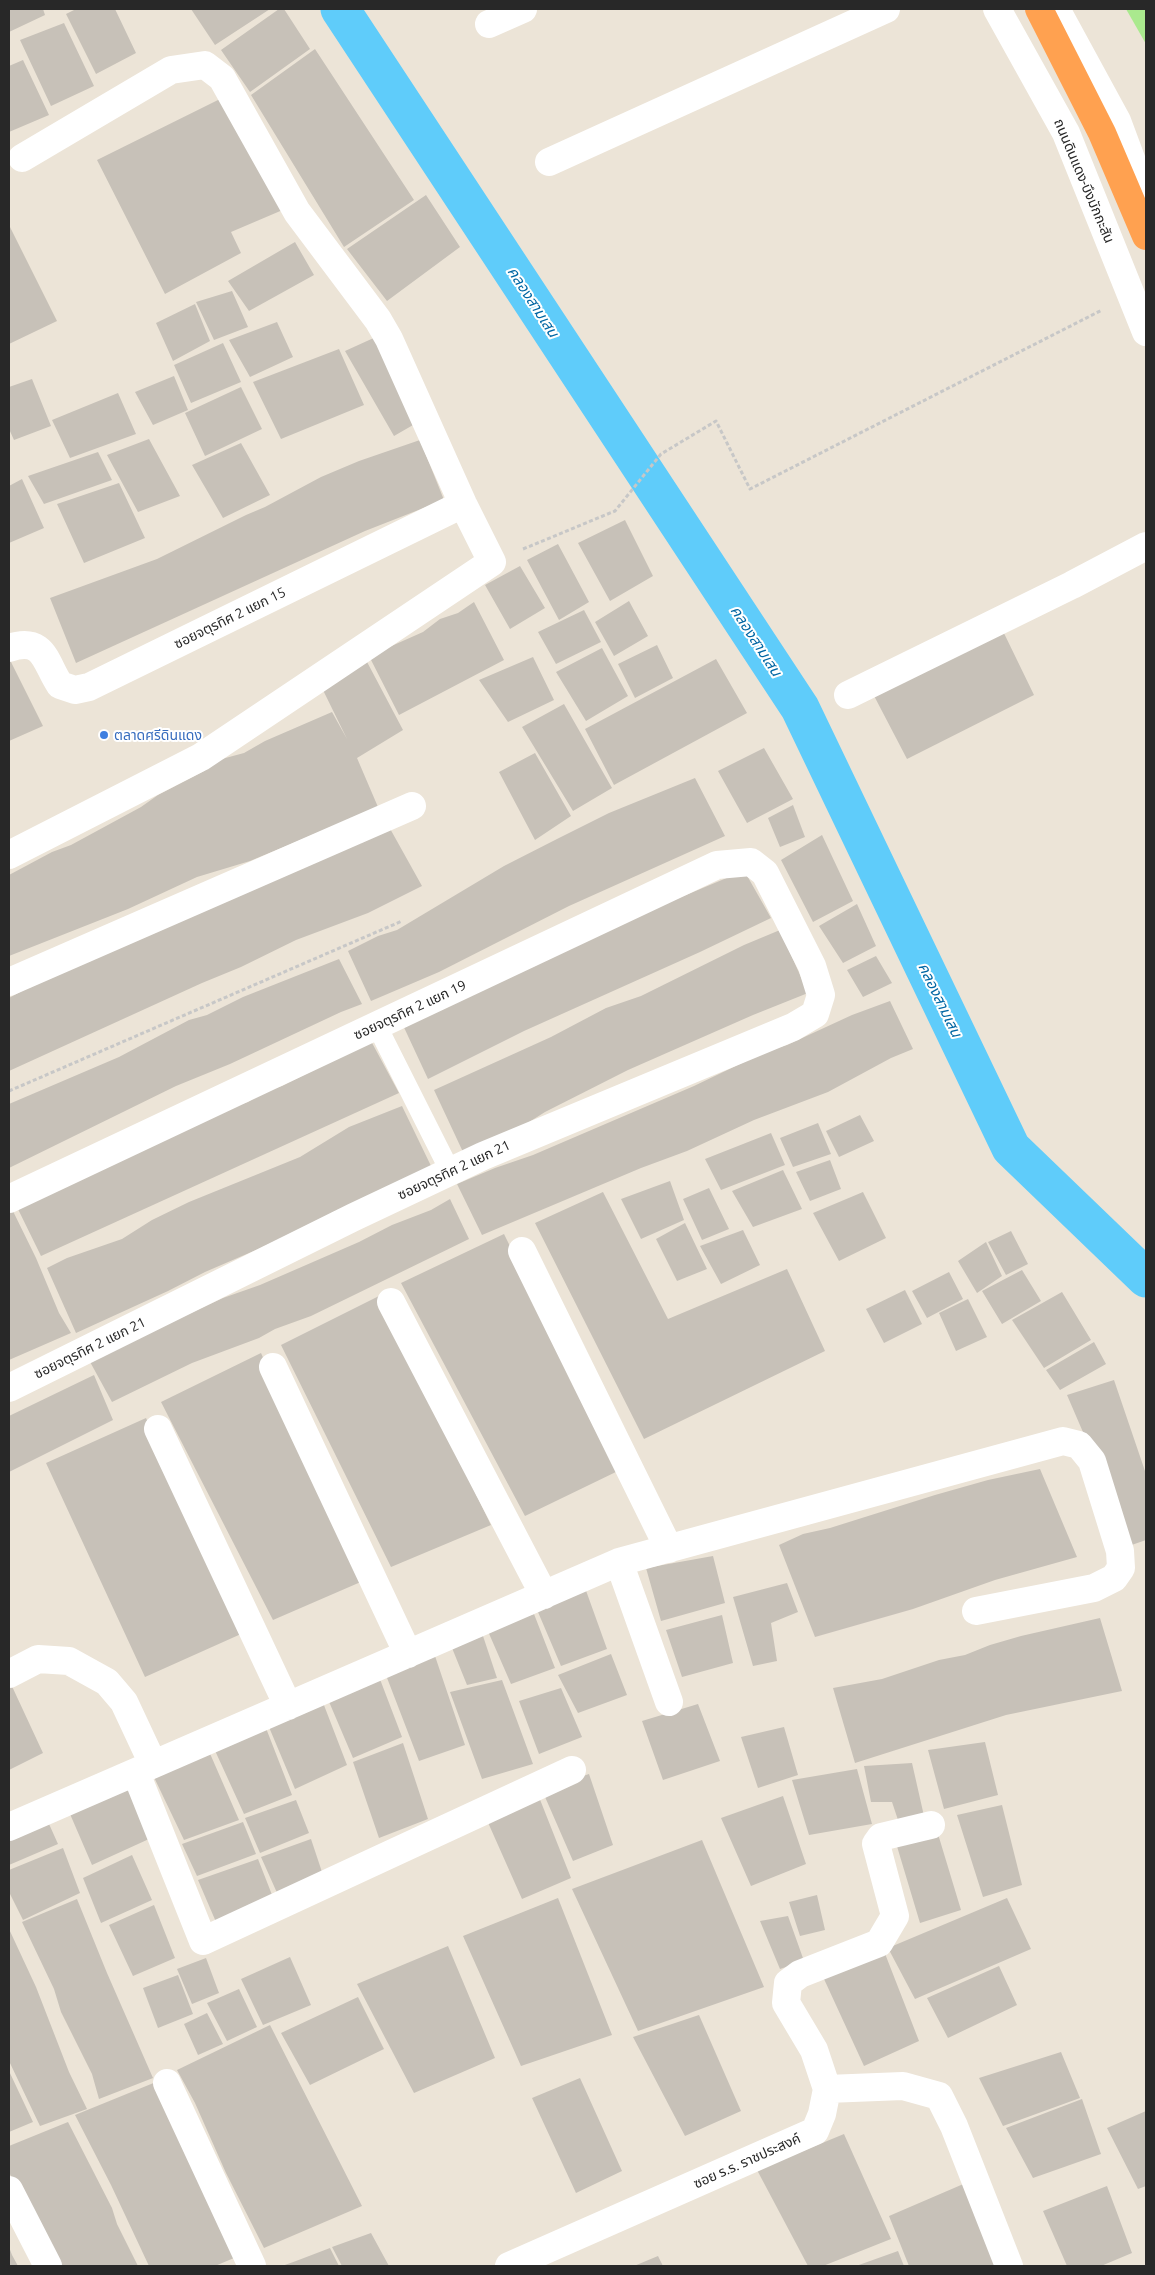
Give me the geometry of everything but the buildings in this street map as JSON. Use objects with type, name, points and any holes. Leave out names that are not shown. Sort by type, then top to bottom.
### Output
[{"type":"highway","points":[[1039,9],[1102,133],[1146,236]]},
{"type":"street","points":[[490,24],[523,9]]},
{"type":"street","points":[[549,162],[886,9]]},
{"type":"street","name":"ถนนดินแดง-บึงมักกะสัน","points":[[997,9],[1066,133],[1146,332]]},
{"type":"street","points":[[1056,9],[1116,121],[1146,199]]},
{"type":"street","points":[[9,855],[201,757],[492,562],[463,504],[389,339],[378,320],[297,212],[222,78],[205,65],[171,70],[22,158]]},
{"type":"street","name":"ซอยจตุรทิศ 2 แยก 15","points":[[9,648],[15,646],[34,646],[43,652],[60,685],[75,690],[90,687],[463,504]]},
{"type":"street","points":[[848,695],[1072,585],[1146,546]]},
{"type":"street","points":[[9,982],[412,806]]},
{"type":"street","name":"ซอยจตุรทิศ 2 แยก 19","points":[[9,1199],[717,865],[751,862],[765,873],[788,919]]},
{"type":"street","name":"ซอยจตุรทิศ 2 แยก 21","points":[[9,1388],[450,1171],[793,1026],[815,1014],[821,995],[812,966],[788,919]]},
{"type":"street","points":[[522,1251],[668,1549]]},
{"type":"street","points":[[391,1302],[544,1595]]},
{"type":"street","points":[[273,1367],[408,1654]]},
{"type":"street","points":[[158,1429],[288,1706]]},
{"type":"street","points":[[9,1827],[619,1562],[1063,1441],[1079,1445],[1092,1461],[1120,1551],[1121,1568],[1114,1578],[1094,1588],[976,1611]]},
{"type":"street","points":[[619,1562],[669,1702]]},
{"type":"street","points":[[9,1674],[38,1659],[69,1662],[107,1682],[124,1702],[144,1768],[203,1941],[572,1770]]},
{"type":"street","name":"ซอย ร.ร. ราชประสงค์","points":[[509,2266],[815,2131],[822,2114],[826,2089],[814,2050],[786,2003],[788,1983],[800,1974],[880,1943],[895,1916],[876,1844],[881,1837],[931,1825]]},
{"type":"street","points":[[167,2083],[252,2266]]},
{"type":"street","points":[[826,2089],[903,2086],[939,2096],[954,2126],[1009,2266]]},
{"type":"street","points":[[9,2190],[48,2266]]},
{"type":"lane","points":[[377,1026],[450,1171]]},
{"type":"path","points":[[492,562],[615,511],[661,454],[716,421],[750,489],[1132,296]]},
{"type":"path","points":[[9,1091],[402,921]]},
{"type":"green space","points":[[1126,9],[1146,9],[1146,44]]},
{"type":"waterway","name":"คลองสามเสน","points":[[340,9],[800,708],[1011,1148],[1146,1278]]},
{"type":"place","name":"ตลาดศรีดินแดง","points":[[104,735]]}]
